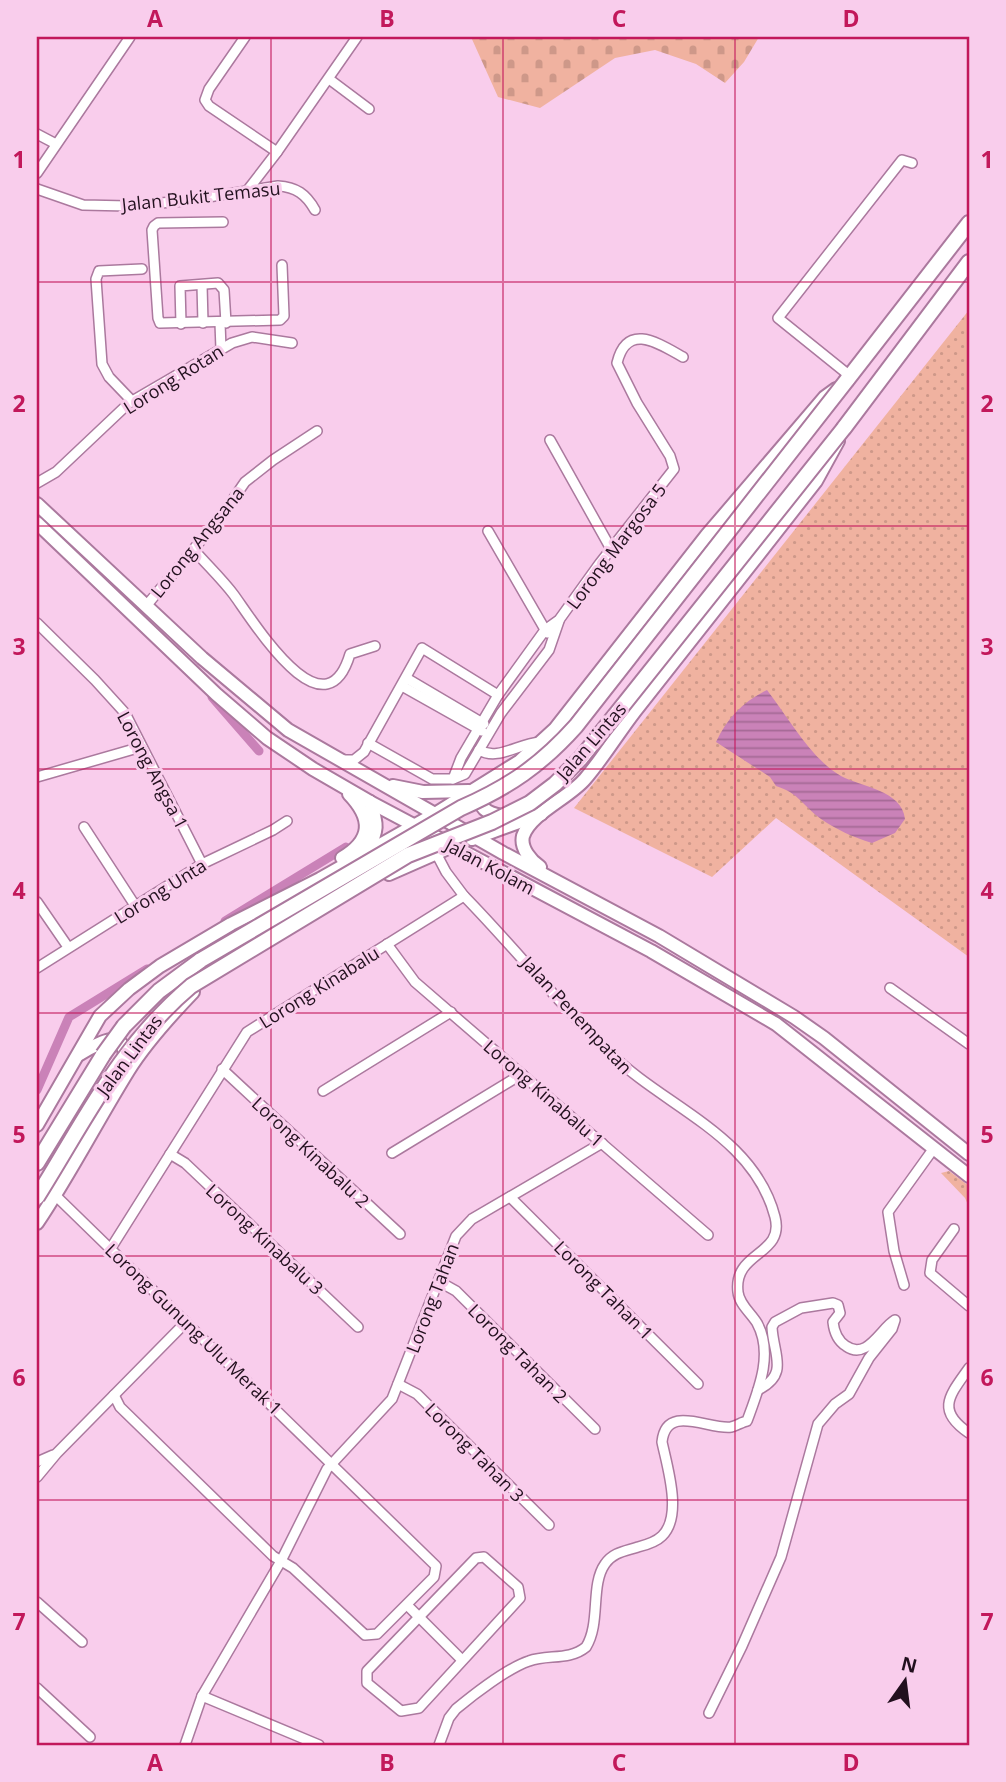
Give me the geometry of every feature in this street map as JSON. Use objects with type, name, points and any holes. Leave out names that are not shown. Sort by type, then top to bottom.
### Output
[{"type":"highway","name":"Jalan Lintas","points":[[37,1163],[103,1055],[134,1015],[166,985],[201,960],[461,808],[503,788],[544,761],[576,726],[969,223]]},
{"type":"highway","name":"Jalan Lintas","points":[[37,1197],[113,1071],[166,1007],[191,986],[408,855],[492,822],[530,803],[555,784],[581,758],[844,428],[969,262]]},
{"type":"main road","name":"Jalan Lintas","points":[[505,771],[555,729],[743,492],[825,397],[849,378]]},
{"type":"main road","points":[[560,882],[534,863],[523,846],[522,838],[527,830],[541,814],[584,780],[620,730],[816,481],[844,428]]},
{"type":"main road","name":"Jalan Kolam","points":[[37,504],[271,717],[475,838],[659,936],[794,1017],[969,1154]]},
{"type":"main road","points":[[37,517],[47,526],[51,537]]},
{"type":"main road","name":"Jalan Kolam","points":[[37,523],[242,718],[290,754],[370,802],[651,951],[776,1024],[969,1176]]},
{"type":"main road","points":[[230,924],[320,879],[505,771]]},
{"type":"main road","points":[[505,771],[481,794],[481,807],[489,814],[525,818]]},
{"type":"main road","points":[[37,1125],[100,1016],[118,998],[160,967],[264,902],[353,852],[362,841],[367,822],[355,800],[339,784]]},
{"type":"main road","points":[[382,784],[423,792],[469,791]]},
{"type":"main road","points":[[367,852],[377,831],[376,817],[370,802]]},
{"type":"main road","name":"Jalan Lintas","points":[[37,1223],[128,1070],[162,1024],[194,992],[401,867],[541,814]]},
{"type":"main road","points":[[513,858],[506,860],[507,868],[528,886]]},
{"type":"main road","points":[[77,1056],[104,1039],[119,1043],[126,1054],[126,1062],[117,1091]]},
{"type":"street","points":[[37,173],[130,37]]},
{"type":"street","points":[[245,37],[209,89],[205,100],[209,106],[277,152]]},
{"type":"street","points":[[247,191],[357,37]]},
{"type":"street","points":[[329,79],[369,109]]},
{"type":"street","points":[[37,134],[55,144]]},
{"type":"street","points":[[849,378],[778,318],[902,160],[912,163]]},
{"type":"street","name":"Jalan Bukit Temasu","points":[[37,189],[83,205],[128,206],[278,186],[292,187],[308,198],[315,210]]},
{"type":"street","points":[[223,222],[158,223],[152,228],[160,323],[280,320],[283,318],[282,265]]},
{"type":"street","points":[[132,401],[109,377],[102,364],[96,278],[99,271],[142,269]]},
{"type":"street","points":[[181,324],[180,286],[218,283],[223,287],[226,323],[232,343]]},
{"type":"street","points":[[202,285],[203,323]]},
{"type":"street","points":[[221,349],[226,323]]},
{"type":"street","name":"Lorong Rotan","points":[[37,483],[56,472],[132,401],[221,349],[252,337],[292,343]]},
{"type":"street","name":"Lorong Margosa 5","points":[[453,779],[461,758],[498,695],[545,630],[559,620],[674,469],[670,456],[617,363],[620,348],[633,339],[652,340],[683,357]]},
{"type":"street","name":"Lorong Angsana","points":[[146,606],[194,550],[245,482],[317,431]]},
{"type":"street","points":[[550,440],[611,549]]},
{"type":"street","points":[[488,531],[545,630],[554,639]]},
{"type":"street","points":[[194,550],[233,594],[264,639],[312,683],[324,685],[334,682],[341,676],[350,654],[375,646]]},
{"type":"street","name":"Lorong Margosa 5","points":[[453,779],[465,774],[472,766],[488,732],[549,650],[559,620]]},
{"type":"street","name":"Lorong Angsa 1","points":[[37,623],[114,699],[127,716],[202,864]]},
{"type":"street","points":[[337,758],[354,760],[359,757],[422,648],[498,695]]},
{"type":"street","points":[[404,682],[488,732]]},
{"type":"street","points":[[479,750],[497,755],[516,747],[540,742]]},
{"type":"street","points":[[368,743],[432,779],[453,779]]},
{"type":"street","points":[[37,777],[141,747]]},
{"type":"street","name":"Lorong Unta","points":[[37,968],[202,864],[287,821]]},
{"type":"street","points":[[84,827],[136,907]]},
{"type":"street","name":"Jalan Penempatan","points":[[436,853],[464,896],[606,1050],[634,1076],[730,1143],[762,1184],[776,1220],[776,1234],[769,1245],[745,1263],[739,1272],[737,1294],[758,1325],[763,1345],[764,1364],[747,1420],[731,1427],[686,1419],[676,1421],[663,1433],[662,1442],[673,1494],[668,1528],[655,1541],[620,1552],[607,1561],[600,1575],[593,1631],[586,1647],[575,1654],[533,1659],[518,1665],[456,1709],[449,1718],[439,1745]]},
{"type":"street","name":"Lorong Kinabalu","points":[[111,1248],[247,1032],[464,896]]},
{"type":"street","points":[[37,902],[68,947]]},
{"type":"street","name":"Lorong Kinabalu 1","points":[[387,944],[415,982],[708,1235]]},
{"type":"street","points":[[890,988],[969,1044]]},
{"type":"street","points":[[323,1091],[450,1012]]},
{"type":"street","name":"Lorong Kinabalu 2","points":[[222,1069],[400,1234]]},
{"type":"street","points":[[392,1153],[522,1074]]},
{"type":"street","name":"Lorong Tahan","points":[[185,1745],[202,1696],[281,1561],[331,1464],[389,1404],[456,1236],[463,1227],[510,1196],[602,1143]]},
{"type":"street","points":[[904,1285],[894,1251],[888,1212],[934,1147]]},
{"type":"street","name":"Lorong Kinabalu 3","points":[[170,1154],[185,1163],[358,1327]]},
{"type":"street","name":"Lorong Gunung Ulu Merak 1","points":[[55,1195],[436,1566],[434,1577],[407,1605]]},
{"type":"street","name":"Lorong Tahan 1","points":[[510,1196],[698,1384]]},
{"type":"street","points":[[954,1229],[932,1260],[930,1273],[931,1277],[969,1306]]},
{"type":"street","name":"Lorong Tahan 2","points":[[438,1281],[456,1291],[595,1429]]},
{"type":"street","points":[[709,1713],[781,1556],[818,1424],[835,1404],[849,1394],[869,1358],[892,1329],[895,1320],[867,1347],[857,1350],[847,1348],[834,1329],[833,1322],[840,1312],[838,1305],[833,1303],[801,1308],[772,1326],[777,1370],[769,1385],[758,1390]]},
{"type":"street","points":[[37,1477],[57,1452],[186,1322]]},
{"type":"street","points":[[969,1368],[950,1395],[948,1408],[954,1420],[969,1433]]},
{"type":"street","name":"Lorong Tahan 3","points":[[398,1384],[417,1394],[549,1525]]},
{"type":"street","points":[[114,1395],[120,1407],[281,1561],[293,1568],[365,1635],[377,1634],[407,1605],[462,1660]]},
{"type":"street","points":[[37,1462],[57,1452]]},
{"type":"street","points":[[484,1557],[518,1587],[520,1598],[462,1660],[419,1708],[401,1711],[367,1683],[367,1671],[476,1558],[484,1557]]},
{"type":"street","points":[[37,1602],[82,1642]]},
{"type":"street","points":[[37,1688],[90,1737]]},
{"type":"street","points":[[202,1696],[319,1745]]},
{"type":"green space","points":[[471,37],[759,37],[744,62],[725,83],[696,64],[655,50],[615,58],[540,108],[498,97]]},
{"type":"green space","points":[[969,310],[969,957],[776,818],[712,877],[574,808]]},
{"type":"green space","points":[[949,1171],[969,1186],[969,1207],[965,1198],[941,1173]]},
{"type":"shaded area","points":[[767,690],[801,737],[830,769],[897,802],[905,819],[895,833],[872,843],[839,830],[821,819],[796,796],[776,786],[770,777],[716,742],[737,711]]},
{"type":"waterway","points":[[212,697],[259,751]]},
{"type":"waterway","points":[[225,921],[346,847]]},
{"type":"waterway","points":[[37,1090],[69,1017],[147,969]]}]
